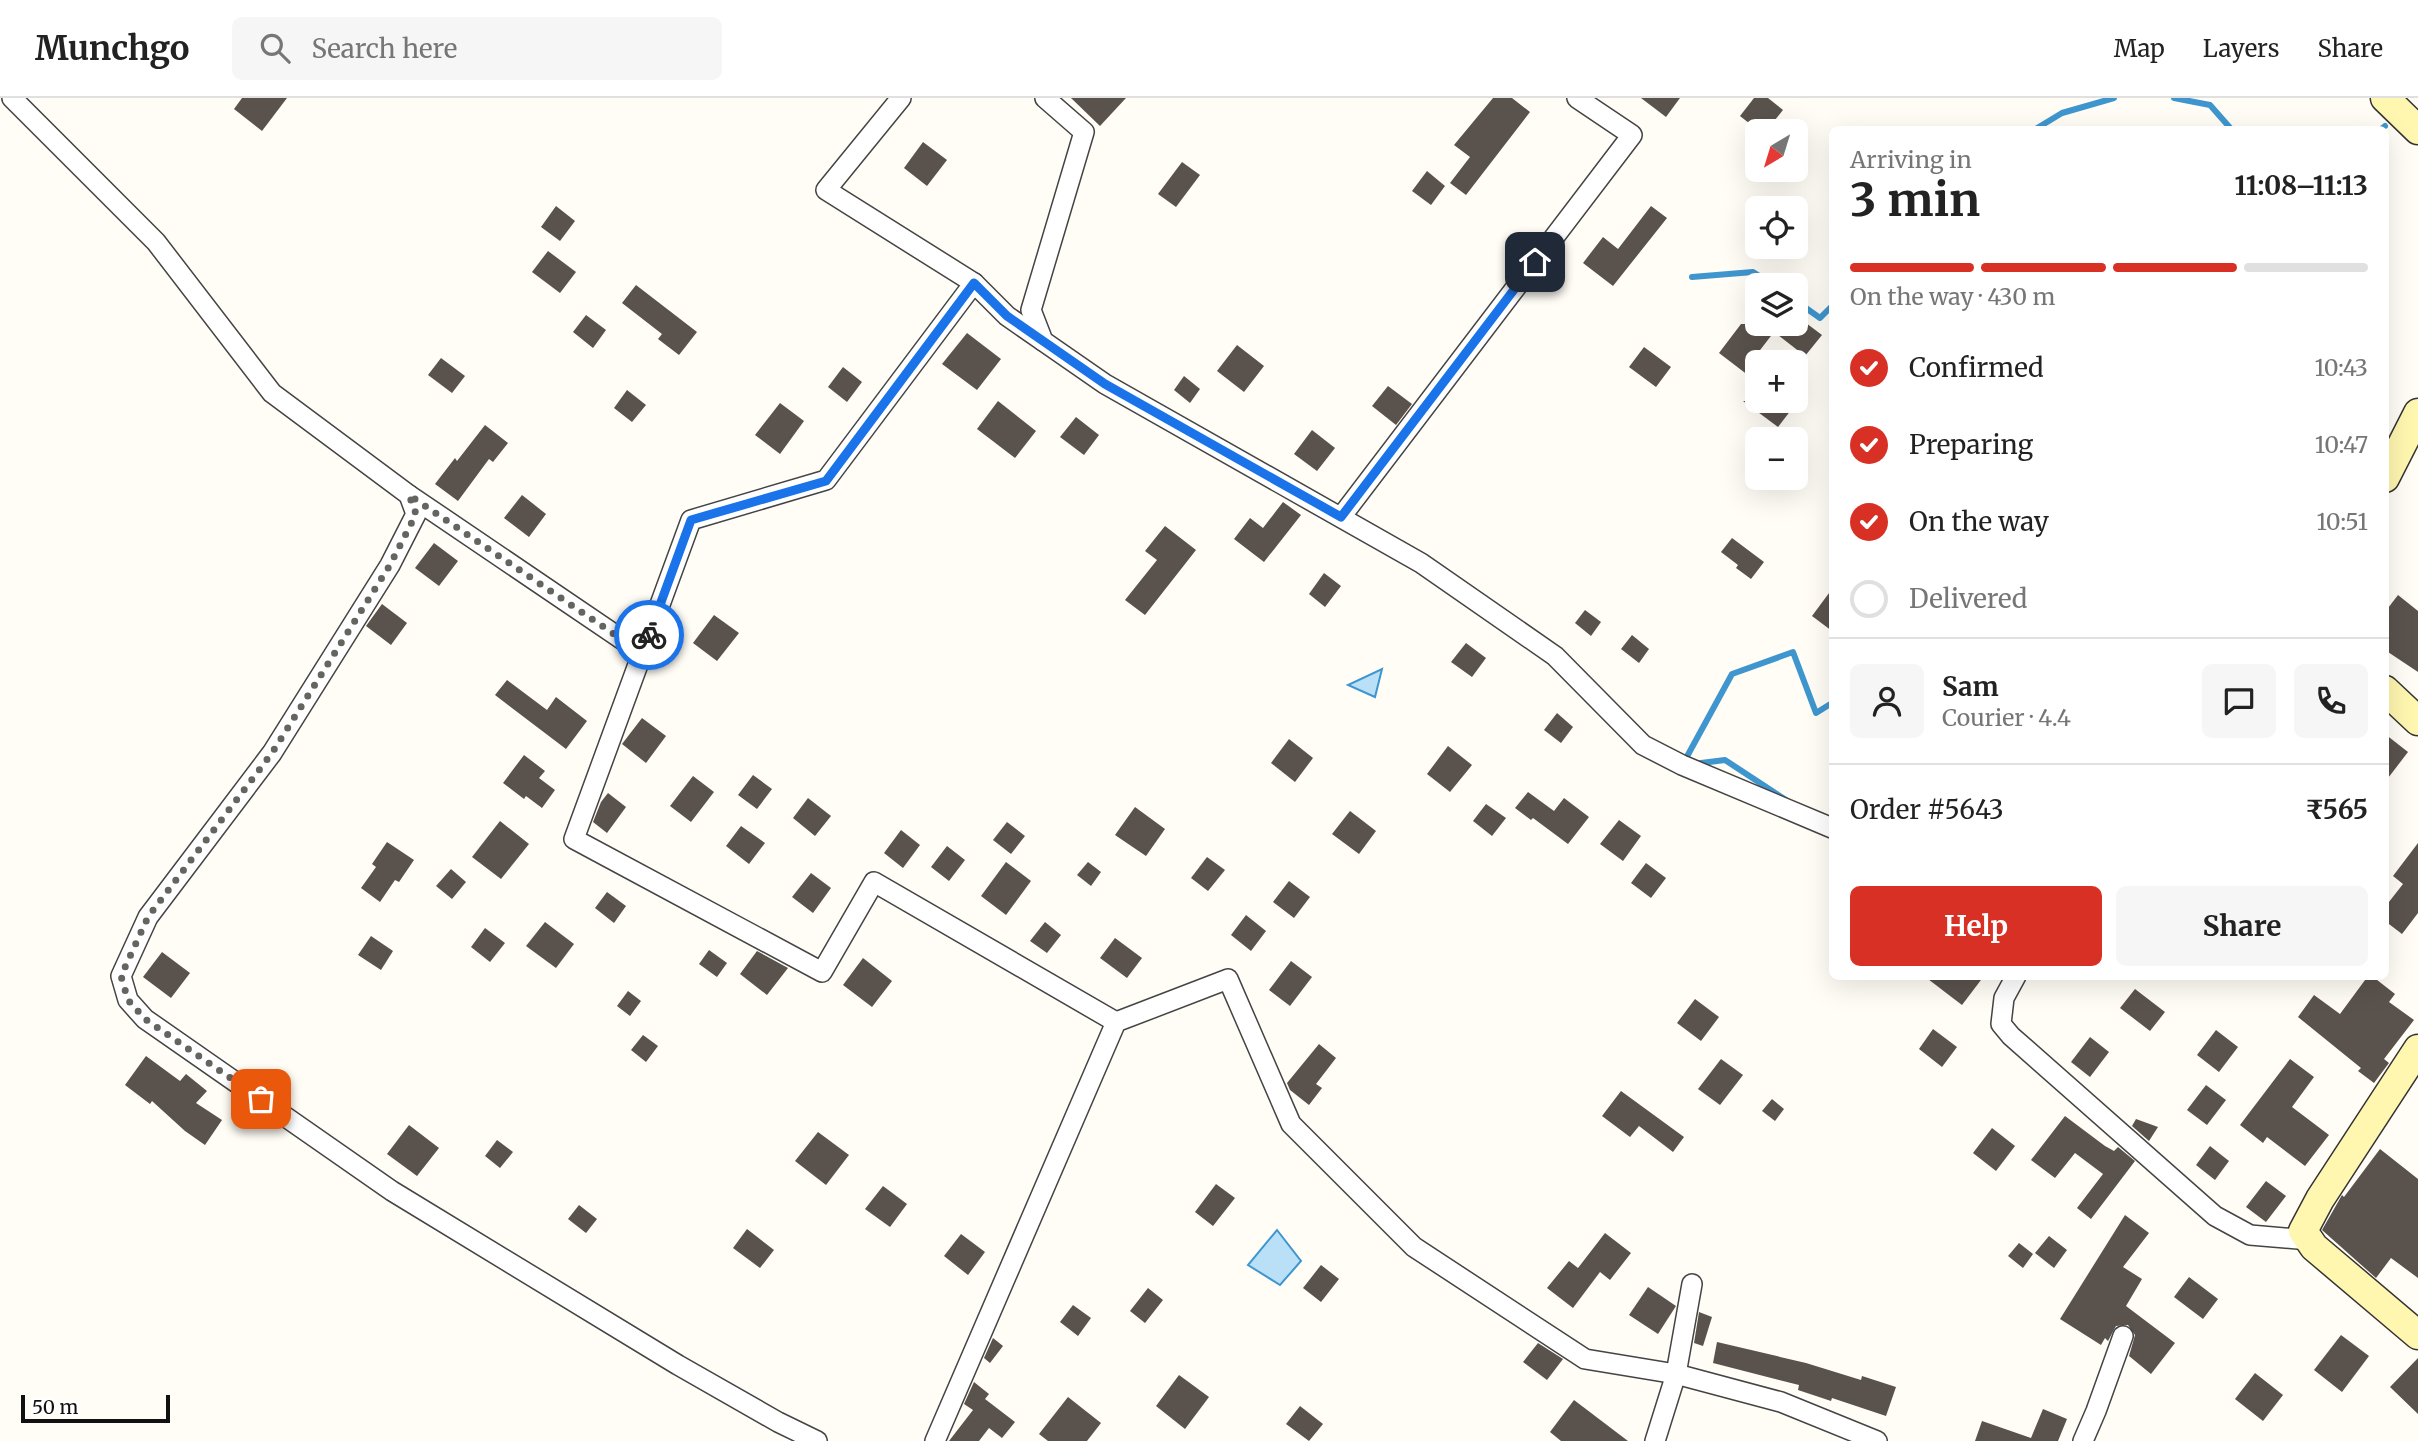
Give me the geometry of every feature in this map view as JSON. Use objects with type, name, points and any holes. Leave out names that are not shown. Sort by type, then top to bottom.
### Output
[{"type":"street","points":[[12,98],[156,242],[272,393],[409,495],[642,653]]},
{"type":"street","points":[[901,98],[826,190],[974,283],[1007,316],[1105,384],[1422,563],[1555,656],[1643,745],[1682,765],[1829,827]]},
{"type":"street","points":[[1042,341],[1031,310],[1084,132],[1045,98]]},
{"type":"street","points":[[1341,517],[1632,135],[1577,98]]},
{"type":"street","points":[[2385,98],[2418,130]]},
{"type":"street","points":[[974,283],[826,481],[691,520],[574,839],[822,972],[874,882],[1116,1022]]},
{"type":"street","points":[[2389,470],[2418,413]]},
{"type":"street","points":[[409,495],[416,514],[390,565],[272,753],[148,917],[121,976],[128,1000],[145,1019],[392,1191],[678,1365],[817,1441]]},
{"type":"street","points":[[2389,694],[2418,720]]},
{"type":"street","points":[[935,1441],[1116,1022],[1228,979],[1291,1124],[1414,1247],[1586,1359],[1676,1374],[1781,1402],[1877,1441]]},
{"type":"street","points":[[2014,980],[2004,998],[2001,1024],[2011,1036],[2215,1216],[2250,1235],[2309,1240]]},
{"type":"street","points":[[2418,1049],[2320,1199],[2303,1231],[2314,1247],[2418,1335]]},
{"type":"street","points":[[1655,1441],[1676,1374],[1692,1284]]},
{"type":"street","points":[[2083,1441],[2123,1336]]},
{"type":"water","points":[[1382,669],[1375,697],[1348,685]]},
{"type":"water","points":[[1277,1230],[1301,1261],[1280,1285],[1248,1265]]},
{"type":"building","points":[[242,98],[287,98],[262,131],[234,109]]},
{"type":"building","points":[[1071,98],[1126,98],[1100,126]]},
{"type":"building","points":[[1493,98],[1512,98],[1530,112],[1466,195],[1450,183],[1470,157],[1454,145]]},
{"type":"building","points":[[1641,98],[1680,98],[1666,117]]},
{"type":"building","points":[[1754,98],[1768,98],[1783,110],[1776,119],[1745,120],[1740,116]]},
{"type":"building","points":[[923,142],[947,160],[927,186],[904,168]]},
{"type":"building","points":[[1182,162],[1200,175],[1176,207],[1158,194]]},
{"type":"building","points":[[1427,171],[1445,186],[1431,205],[1412,191]]},
{"type":"building","points":[[556,206],[575,221],[560,241],[541,227]]},
{"type":"building","points":[[1651,206],[1667,218],[1613,286],[1583,263],[1603,237],[1618,249]]},
{"type":"building","points":[[548,251],[576,272],[560,293],[532,272]]},
{"type":"building","points":[[636,285],[697,332],[679,355],[658,339],[662,334],[622,303]]},
{"type":"building","points":[[586,315],[606,330],[593,348],[573,332]]},
{"type":"building","points":[[1741,324],[1745,324],[1745,336],[1771,336],[1760,350],[1745,350],[1745,373],[1719,353]]},
{"type":"building","points":[[1808,324],[1822,335],[1808,352],[1808,350],[1797,350],[1779,336],[1808,336]]},
{"type":"building","points":[[967,333],[1001,359],[977,390],[942,364]]},
{"type":"building","points":[[1237,345],[1264,366],[1244,392],[1217,371]]},
{"type":"building","points":[[1644,347],[1671,367],[1656,387],[1629,367]]},
{"type":"building","points":[[441,358],[465,376],[452,393],[428,375]]},
{"type":"building","points":[[843,367],[862,382],[847,402],[828,387]]},
{"type":"building","points":[[1184,376],[1200,389],[1190,403],[1174,390]]},
{"type":"building","points":[[1388,386],[1412,404],[1396,425],[1372,406]]},
{"type":"building","points":[[627,390],[646,405],[632,422],[614,408]]},
{"type":"building","points":[[998,401],[1036,431],[1015,458],[977,429]]},
{"type":"building","points":[[780,403],[804,421],[780,454],[755,435]]},
{"type":"building","points":[[1759,413],[1789,413],[1778,427]]},
{"type":"building","points":[[1076,417],[1099,435],[1084,455],[1060,437]]},
{"type":"building","points":[[485,425],[508,443],[493,462],[489,459],[458,501],[435,484]]},
{"type":"building","points":[[1312,430],[1335,448],[1317,471],[1294,454]]},
{"type":"building","points":[[522,495],[546,514],[529,537],[504,518]]},
{"type":"building","points":[[1283,502],[1301,515],[1264,562],[1234,539],[1250,518],[1263,528]]},
{"type":"building","points":[[1165,526],[1196,550],[1145,615],[1125,600],[1157,560],[1145,551]]},
{"type":"building","points":[[1732,538],[1764,562],[1751,579],[1721,552]]},
{"type":"building","points":[[434,543],[458,561],[439,586],[415,568]]},
{"type":"building","points":[[1324,573],[1341,586],[1325,607],[1309,594]]},
{"type":"building","points":[[1829,593],[1829,629],[1812,616]]},
{"type":"building","points":[[2398,595],[2418,611],[2418,672],[2389,653],[2389,607]]},
{"type":"building","points":[[382,604],[407,623],[391,645],[366,626]]},
{"type":"building","points":[[1585,610],[1601,622],[1591,636],[1575,623]]},
{"type":"building","points":[[714,615],[739,633],[717,661],[693,643]]},
{"type":"building","points":[[1632,635],[1649,649],[1639,663],[1621,649]]},
{"type":"building","points":[[1466,643],[1486,658],[1472,677],[1451,662]]},
{"type":"building","points":[[507,680],[547,710],[556,697],[587,721],[566,749],[495,695]]},
{"type":"building","points":[[1557,713],[1573,727],[1561,743],[1544,730]]},
{"type":"building","points":[[642,718],[666,736],[646,763],[622,744]]},
{"type":"building","points":[[2389,737],[2408,752],[2389,777]]},
{"type":"building","points":[[1289,739],[1313,758],[1295,782],[1271,763]]},
{"type":"building","points":[[1448,746],[1472,765],[1450,792],[1427,774]]},
{"type":"building","points":[[524,755],[545,771],[539,778],[555,790],[542,808],[526,796],[524,799],[503,783]]},
{"type":"building","points":[[753,775],[772,789],[757,809],[738,795]]},
{"type":"building","points":[[693,776],[714,792],[691,822],[670,806]]},
{"type":"building","points":[[1528,792],[1554,811],[1564,798],[1589,817],[1568,844],[1515,808]]},
{"type":"building","points":[[608,793],[626,807],[607,833],[593,822]]},
{"type":"building","points":[[808,798],[831,816],[815,836],[793,818]]},
{"type":"building","points":[[1486,804],[1506,818],[1492,836],[1473,821]]},
{"type":"building","points":[[1135,807],[1165,829],[1146,856],[1115,835]]},
{"type":"building","points":[[1350,811],[1376,831],[1359,854],[1332,834]]},
{"type":"building","points":[[1619,820],[1641,836],[1623,861],[1600,844]]},
{"type":"building","points":[[500,821],[529,844],[501,879],[472,857]]},
{"type":"building","points":[[1007,822],[1025,836],[1011,854],[993,840]]},
{"type":"building","points":[[741,826],[765,843],[749,864],[726,846]]},
{"type":"building","points":[[901,830],[920,845],[903,868],[884,853]]},
{"type":"building","points":[[387,842],[414,860],[399,882],[395,880],[380,902],[361,888],[376,867],[372,864]]},
{"type":"building","points":[[2418,843],[2418,913],[2402,934],[2389,924],[2389,902],[2403,884],[2393,876]]},
{"type":"building","points":[[947,846],[965,860],[949,881],[931,867]]},
{"type":"building","points":[[1207,857],[1225,870],[1208,891],[1191,878]]},
{"type":"building","points":[[1006,862],[1031,881],[1006,915],[981,896]]},
{"type":"building","points":[[1088,862],[1101,872],[1091,886],[1077,875]]},
{"type":"building","points":[[1646,863],[1666,878],[1651,898],[1631,883]]},
{"type":"building","points":[[451,869],[466,882],[452,899],[436,886]]},
{"type":"building","points":[[811,873],[831,888],[813,913],[792,897]]},
{"type":"building","points":[[1289,881],[1310,897],[1294,918],[1273,902]]},
{"type":"building","points":[[607,892],[626,906],[614,923],[595,908]]},
{"type":"building","points":[[1246,915],[1266,931],[1251,951],[1231,935]]},
{"type":"building","points":[[545,922],[574,944],[556,968],[526,946]]},
{"type":"building","points":[[1045,922],[1061,935],[1047,953],[1030,941]]},
{"type":"building","points":[[485,928],[505,943],[490,962],[471,947]]},
{"type":"building","points":[[371,936],[393,951],[381,970],[358,955]]},
{"type":"building","points":[[1115,938],[1142,958],[1127,978],[1100,958]]},
{"type":"building","points":[[709,950],[727,963],[717,977],[699,964]]},
{"type":"building","points":[[757,951],[788,968],[767,995],[740,974]]},
{"type":"building","points":[[162,952],[190,973],[171,998],[143,977]]},
{"type":"building","points":[[863,958],[892,981],[872,1007],[843,985]]},
{"type":"building","points":[[1291,961],[1312,977],[1290,1006],[1269,990]]},
{"type":"building","points":[[1929,980],[1981,980],[1962,1005]]},
{"type":"building","points":[[2365,980],[2377,980],[2395,994],[2389,1002],[2414,1020],[2384,1059],[2389,1063],[2374,1083],[2358,1071],[2361,1068],[2298,1017],[2314,995],[2340,1014]]},
{"type":"building","points":[[2135,989],[2165,1012],[2150,1031],[2120,1008]]},
{"type":"building","points":[[628,991],[641,1001],[630,1016],[617,1006]]},
{"type":"building","points":[[1695,999],[1719,1017],[1701,1041],[1677,1023]]},
{"type":"building","points":[[1933,1029],[1957,1047],[1942,1067],[1919,1049]]},
{"type":"building","points":[[2216,1030],[2238,1047],[2219,1072],[2197,1055]]},
{"type":"building","points":[[643,1035],[658,1046],[646,1062],[631,1050]]},
{"type":"building","points":[[2090,1037],[2109,1052],[2090,1077],[2071,1062]]},
{"type":"building","points":[[1319,1044],[1336,1058],[1316,1084],[1322,1088],[1309,1105],[1290,1090],[1287,1083]]},
{"type":"building","points":[[146,1056],[180,1081],[186,1074],[207,1091],[196,1103],[222,1120],[205,1145],[152,1101],[150,1104],[125,1085]]},
{"type":"building","points":[[1721,1059],[1743,1075],[1720,1105],[1698,1089]]},
{"type":"building","points":[[2290,1059],[2314,1077],[2292,1107],[2329,1135],[2305,1166],[2267,1137],[2263,1143],[2240,1125]]},
{"type":"building","points":[[2206,1085],[2226,1100],[2207,1125],[2187,1110]]},
{"type":"building","points":[[1621,1091],[1684,1137],[1673,1152],[1639,1126],[1630,1137],[1602,1116]]},
{"type":"building","points":[[1772,1099],[1784,1109],[1775,1121],[1762,1111]]},
{"type":"building","points":[[2065,1116],[2105,1146],[2114,1151],[2118,1147],[2135,1161],[2091,1219],[2077,1208],[2103,1174],[2075,1153],[2055,1178],[2031,1160]]},
{"type":"building","points":[[2136,1119],[2158,1127],[2149,1141],[2132,1126]]},
{"type":"building","points":[[409,1125],[439,1148],[417,1176],[387,1154]]},
{"type":"building","points":[[1992,1128],[2015,1146],[1996,1171],[1973,1153]]},
{"type":"building","points":[[818,1132],[849,1155],[826,1185],[795,1161]]},
{"type":"building","points":[[497,1140],[513,1152],[500,1168],[485,1156]]},
{"type":"building","points":[[2210,1146],[2229,1161],[2215,1180],[2196,1165]]},
{"type":"building","points":[[2380,1149],[2418,1179],[2418,1278],[2391,1258],[2376,1278],[2322,1230],[2342,1195],[2344,1197]]},
{"type":"building","points":[[2266,1181],[2286,1196],[2266,1222],[2246,1207]]},
{"type":"building","points":[[1216,1184],[1235,1198],[1213,1226],[1195,1212]]},
{"type":"building","points":[[883,1186],[907,1204],[890,1227],[865,1209]]},
{"type":"building","points":[[579,1205],[597,1219],[586,1233],[568,1219]]},
{"type":"building","points":[[2125,1215],[2149,1233],[2123,1267],[2142,1279],[2126,1306],[2175,1343],[2151,1374],[2129,1356],[2135,1335],[2128,1325],[2116,1326],[2108,1341],[2105,1338],[2101,1345],[2060,1319]]},
{"type":"building","points":[[747,1229],[774,1250],[760,1268],[733,1248]]},
{"type":"building","points":[[1605,1233],[1631,1253],[1610,1280],[1600,1272],[1573,1308],[1547,1288],[1569,1261],[1578,1268]]},
{"type":"building","points":[[961,1234],[985,1252],[968,1275],[944,1256]]},
{"type":"building","points":[[2049,1236],[2067,1250],[2054,1268],[2035,1253]]},
{"type":"building","points":[[2019,1243],[2033,1254],[2023,1268],[2008,1256]]},
{"type":"building","points":[[1321,1265],[1339,1279],[1321,1302],[1303,1288]]},
{"type":"building","points":[[2189,1277],[2218,1299],[2203,1319],[2174,1297]]},
{"type":"building","points":[[1648,1287],[1676,1306],[1658,1334],[1629,1315]]},
{"type":"building","points":[[1148,1288],[1163,1300],[1145,1323],[1130,1311]]},
{"type":"building","points":[[1073,1305],[1091,1318],[1078,1336],[1060,1322]]},
{"type":"building","points":[[1699,1312],[1712,1317],[1703,1346],[1694,1343]]},
{"type":"building","points":[[2341,1335],[2369,1356],[2342,1392],[2314,1370]]},
{"type":"building","points":[[993,1338],[1003,1346],[990,1363],[984,1358]]},
{"type":"building","points":[[1717,1342],[1806,1363],[1861,1380],[1862,1376],[1896,1387],[1886,1416],[1798,1390],[1799,1385],[1713,1363]]},
{"type":"building","points":[[1538,1343],[1563,1359],[1547,1380],[1523,1362]]},
{"type":"building","points":[[2418,1358],[2418,1414],[2390,1387]]},
{"type":"building","points":[[2255,1373],[2283,1395],[2263,1421],[2235,1399]]},
{"type":"building","points":[[1179,1375],[1209,1397],[1185,1429],[1156,1406]]},
{"type":"building","points":[[974,1382],[989,1394],[985,1399],[1015,1422],[1002,1438],[989,1428],[979,1441],[949,1441],[973,1410],[964,1404]]},
{"type":"building","points":[[1068,1397],[1101,1423],[1087,1441],[1048,1441],[1039,1434]]},
{"type":"building","points":[[1574,1400],[1628,1441],[1561,1441],[1550,1432]]},
{"type":"building","points":[[1300,1406],[1323,1424],[1309,1441],[1286,1424]]},
{"type":"building","points":[[2043,1409],[2067,1419],[2058,1441],[1975,1441],[1982,1421],[2031,1438]]},
{"type":"waterway","points":[[2041,126],[2062,113],[2114,98]]},
{"type":"waterway","points":[[2174,98],[2210,105],[2228,126]]},
{"type":"waterway","points":[[1692,277],[1755,273]]},
{"type":"waterway","points":[[1808,310],[1820,318],[1829,309]]},
{"type":"waterway","points":[[1684,762],[1732,674],[1793,652],[1816,713],[1829,705]]},
{"type":"waterway","points":[[1693,764],[1725,760],[1786,800]]},
{"type":"way so far","points":[[261,1099],[145,1019],[128,1000],[121,976],[148,917],[272,753],[390,565],[416,514],[409,495],[642,653],[649,635]]},
{"type":"route","points":[[649,635],[691,520],[826,481],[974,283],[1007,316],[1105,384],[1341,517],[1535,262]]}]
